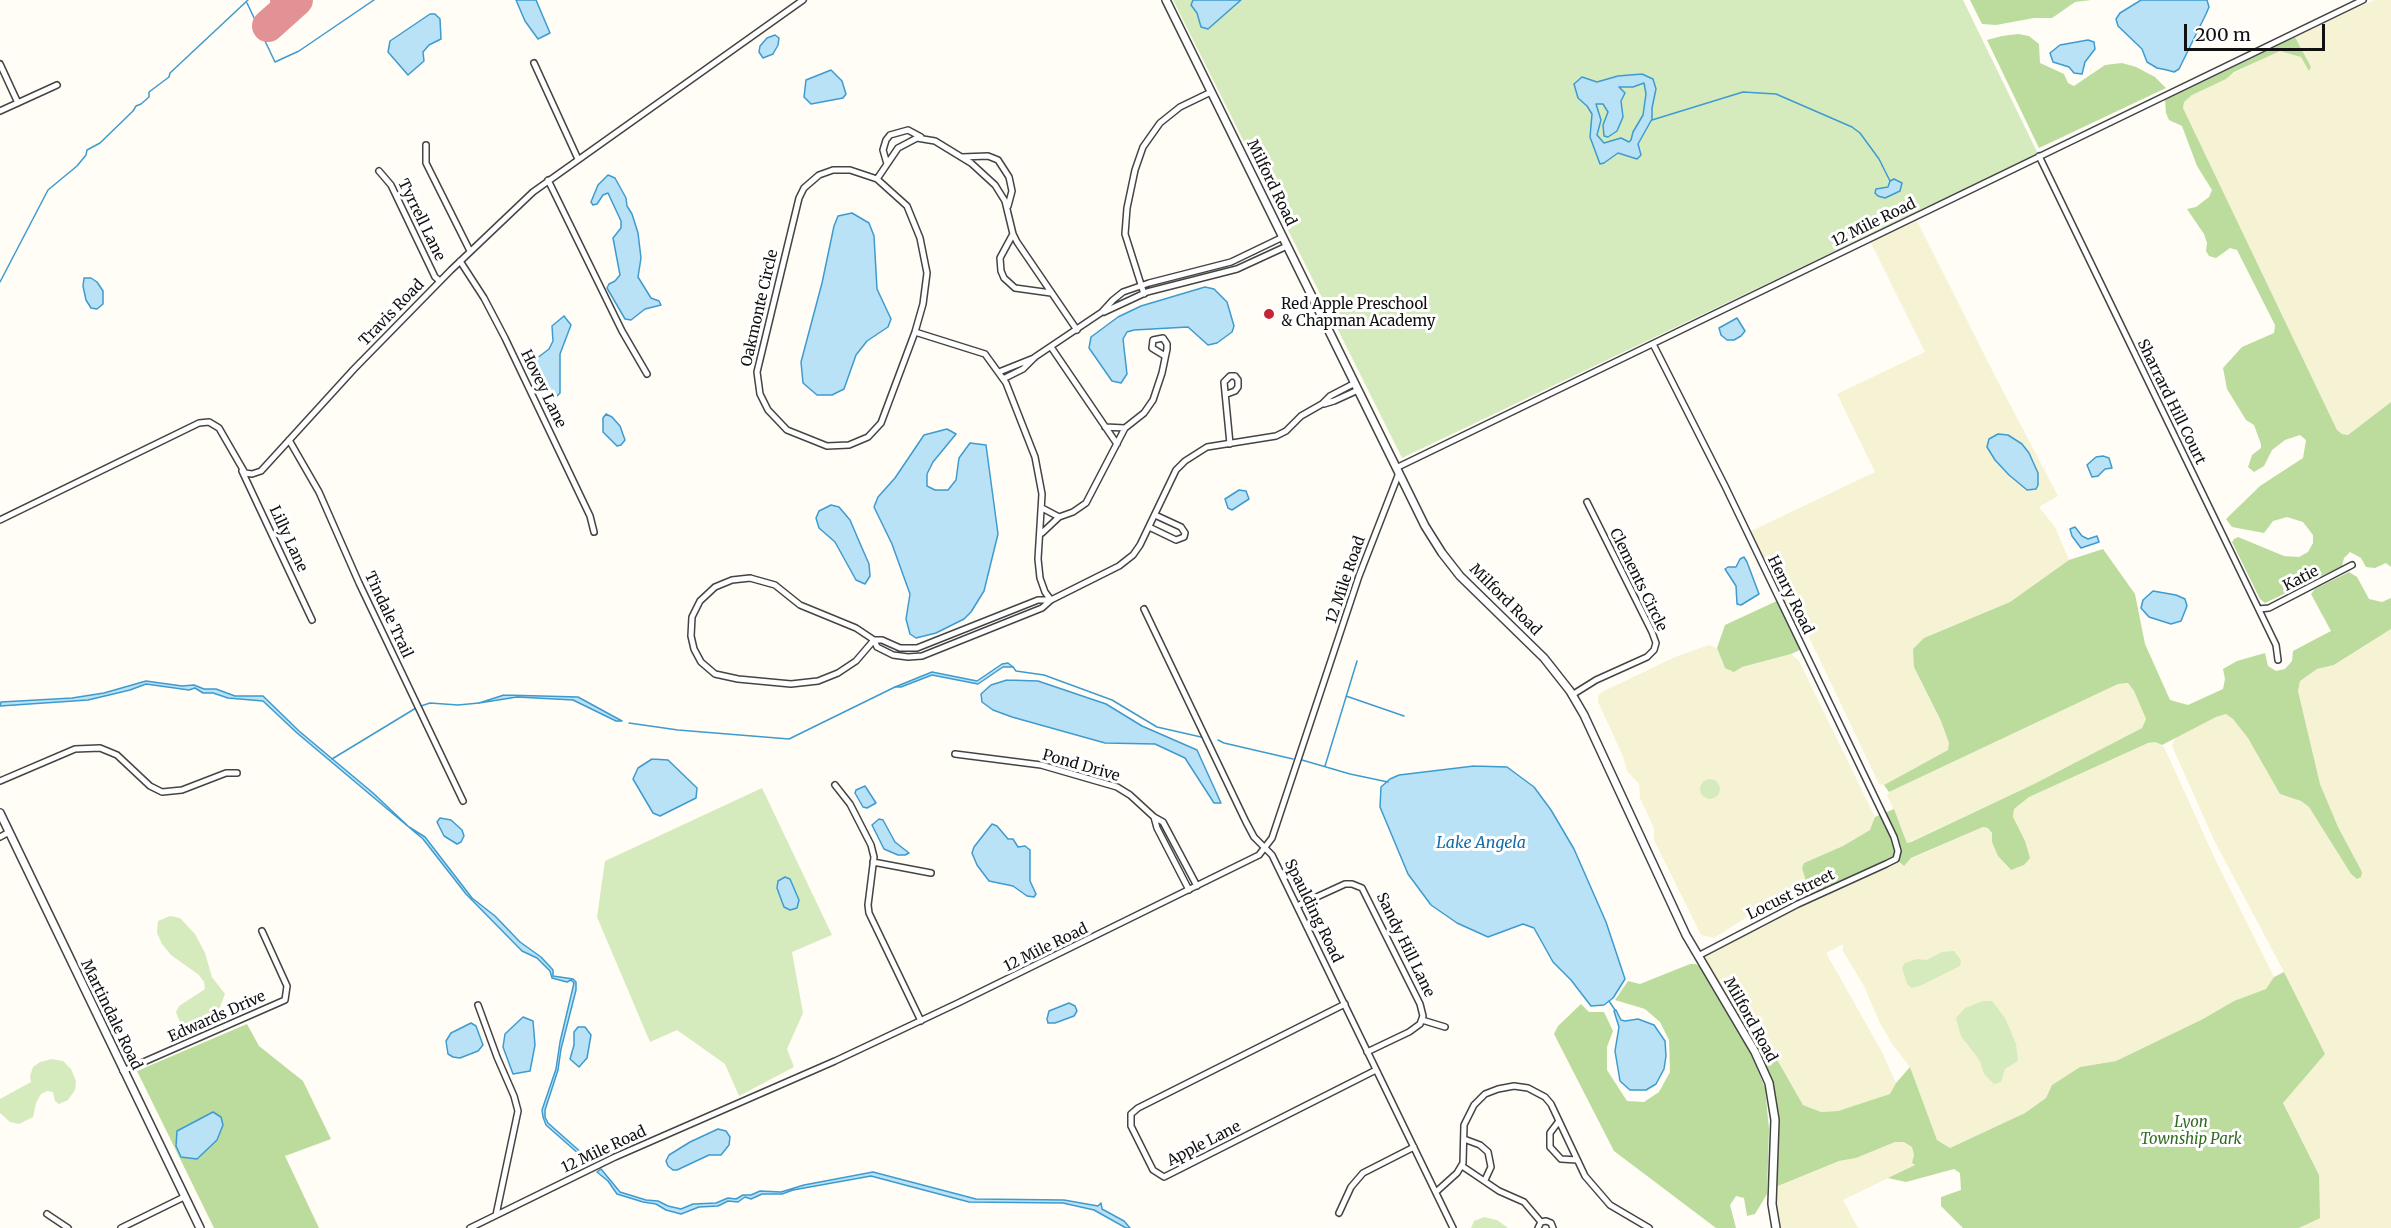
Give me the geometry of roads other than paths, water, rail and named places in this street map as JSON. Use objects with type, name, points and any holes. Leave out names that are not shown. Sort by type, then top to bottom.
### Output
[{"type":"street","name":"Travis Road","points":[[242,469],[248,474],[261,471],[354,369],[440,281],[548,180],[803,0]]},
{"type":"street","name":"Milford Road","points":[[1166,0],[1425,526],[1460,576],[1544,658],[1572,695],[1698,956],[1755,1052],[1769,1083],[1775,1120],[1772,1204],[1776,1228]]},
{"type":"street","name":"12 Mile Road","points":[[470,1228],[615,1157],[921,1021],[1258,855],[1272,838],[1359,576],[1397,470],[2363,0]]},
{"type":"street","points":[[534,63],[578,159]]},
{"type":"street","points":[[0,64],[18,103]]},
{"type":"street","points":[[0,111],[57,85]]},
{"type":"street","points":[[1144,294],[1125,234],[1127,208],[1135,170],[1150,134],[1169,114],[1211,92]]},
{"type":"street","points":[[887,164],[883,150],[886,140],[890,135],[908,130],[922,138],[935,141],[962,157],[995,185],[1008,208],[1013,234],[1077,330]]},
{"type":"street","points":[[877,179],[898,148],[907,142],[922,138]]},
{"type":"street","points":[[426,145],[426,163],[470,251]]},
{"type":"street","points":[[962,157],[988,156],[1003,166],[1008,173],[1012,191],[1008,208]]},
{"type":"street","name":"Sharrard Hill Court","points":[[2039,156],[2259,609],[2276,645],[2278,660]]},
{"type":"street","name":"Oakmonte Circle","points":[[833,170],[850,170],[877,179],[907,206],[920,238],[927,273],[923,304],[915,332],[881,423],[868,437],[849,445],[826,446],[787,430],[768,410],[760,394],[757,372],[799,198],[804,188],[819,175],[833,170]]},
{"type":"street","name":"Tyrrell Lane","points":[[379,171],[391,185],[435,277],[440,281]]},
{"type":"street","points":[[548,180],[622,331],[647,374]]},
{"type":"street","points":[[1013,234],[1000,258],[1004,278],[1015,288],[1051,293]]},
{"type":"street","points":[[999,372],[1035,357],[1102,312],[1118,296],[1141,285],[1231,262],[1283,237]]},
{"type":"street","points":[[1102,312],[1144,294],[1238,269],[1287,246]]},
{"type":"street","name":"Hovey Lane","points":[[460,261],[484,298],[505,338],[590,516],[594,532]]},
{"type":"street","points":[[915,332],[985,354],[1004,379],[1035,457],[1042,494],[1038,559],[1040,578],[1051,600]]},
{"type":"street","name":"Henry Road","points":[[1653,344],[1725,486],[1894,837],[1898,851],[1896,859]]},
{"type":"street","points":[[1051,347],[1117,444]]},
{"type":"street","points":[[1004,379],[1023,369],[1035,357]]},
{"type":"street","points":[[1041,534],[1059,517],[1073,512],[1086,503],[1125,428],[1144,412],[1153,400],[1165,357]]},
{"type":"street","points":[[873,640],[856,661],[838,673],[818,681],[791,684],[738,679],[716,674],[696,656],[691,627],[700,601],[715,587],[732,580],[750,578],[775,585],[800,604],[856,628],[873,640],[882,640],[900,648],[917,648],[1038,600],[1051,600],[1119,566],[1133,555],[1176,470],[1185,461],[1207,447],[1276,436],[1286,431],[1301,416],[1322,404],[1334,401],[1357,386]]},
{"type":"street","points":[[1227,394],[1230,444]]},
{"type":"street","points":[[0,520],[199,423],[209,422],[219,428],[242,469]]},
{"type":"street","points":[[1105,427],[1125,428]]},
{"type":"street","name":"Tindale Trail","points":[[290,440],[319,492],[359,583],[463,801]]},
{"type":"street","name":"Lilly Lane","points":[[242,469],[312,620]]},
{"type":"street","name":"Clements Circle","points":[[1572,695],[1596,680],[1647,657],[1654,650],[1656,643],[1587,502]]},
{"type":"street","points":[[1042,508],[1059,517]]},
{"type":"street","points":[[1149,527],[1176,540],[1184,537],[1185,533],[1181,527],[1155,515]]},
{"type":"street","name":"Katie","points":[[2259,609],[2269,608],[2352,565]]},
{"type":"street","name":"Spaulding Road","points":[[1144,609],[1246,822],[1254,837],[1266,848],[1297,906],[1454,1228]]},
{"type":"street","points":[[0,781],[75,749],[100,748],[117,755],[150,786],[162,792],[182,790],[226,772],[237,773]]},
{"type":"street","name":"Pond Drive","points":[[955,754],[1041,765],[1117,787],[1163,822],[1197,886]]},
{"type":"street","points":[[835,785],[845,796],[871,845],[873,862],[869,913],[921,1021]]},
{"type":"street","name":"Martindale Road","points":[[0,813],[200,1228]]},
{"type":"street","name":"Pond Drive","points":[[1154,817],[1157,828],[1189,890]]},
{"type":"street","points":[[0,837],[9,832]]},
{"type":"street","points":[[1174,858],[1181,854]]},
{"type":"street","name":"Locust Street","points":[[1698,956],[1798,904],[1896,859]]},
{"type":"street","points":[[873,862],[931,873]]},
{"type":"street","name":"Sandy Hill Lane","points":[[1297,906],[1345,884],[1362,888],[1420,1004],[1424,1016],[1409,1032],[1367,1052]]},
{"type":"street","name":"Edwards Drive","points":[[123,1071],[285,1000],[287,986],[262,931]]},
{"type":"street","name":"Apple Lane","points":[[1345,1004],[1138,1108],[1131,1114],[1131,1126],[1153,1170],[1164,1177],[1376,1070]]},
{"type":"street","points":[[478,1005],[518,1111],[496,1215]]},
{"type":"street","points":[[1422,1020],[1445,1027]]},
{"type":"street","points":[[1436,1192],[1457,1173],[1461,1166],[1465,1154],[1464,1125],[1469,1114],[1485,1094],[1514,1086],[1528,1088],[1545,1097],[1555,1110],[1585,1176],[1610,1205],[1639,1226],[1649,1228]]},
{"type":"street","points":[[1559,1121],[1550,1133],[1550,1147],[1561,1159],[1571,1162],[1577,1160]]},
{"type":"street","points":[[1464,1139],[1480,1145],[1488,1152],[1491,1167],[1485,1180]]},
{"type":"street","points":[[1339,1213],[1351,1187],[1363,1173],[1414,1147]]},
{"type":"street","points":[[1461,1166],[1499,1191],[1524,1202],[1540,1225],[1548,1222],[1553,1228]]},
{"type":"street","points":[[121,1228],[184,1197]]},
{"type":"street","points":[[47,1214],[68,1228]]},
{"type":"water","points":[[516,0],[536,0],[550,33],[538,39],[525,21]]},
{"type":"water","points":[[1193,0],[1241,0],[1208,29],[1201,27],[1197,13],[1191,5]]},
{"type":"water","points":[[2141,0],[2207,0],[2209,7],[2206,14],[2179,69],[2174,72],[2157,68],[2147,62],[2142,49],[2118,26],[2116,19],[2120,13]]},
{"type":"water","points":[[430,14],[435,14],[440,19],[441,39],[429,45],[423,52],[424,61],[408,75],[388,52],[390,41]]},
{"type":"water","points":[[775,35],[779,38],[778,45],[773,54],[763,58],[759,52],[760,46],[767,38]]},
{"type":"water","points":[[2088,40],[2094,42],[2095,49],[2085,62],[2082,74],[2074,73],[2069,67],[2053,62],[2050,53],[2060,45]]},
{"type":"water","points":[[831,70],[842,81],[846,94],[843,98],[811,104],[804,97],[806,80]]},
{"type":"water","points":[[1642,74],[1653,79],[1656,89],[1652,119],[1638,144],[1641,155],[1637,159],[1618,153],[1600,164],[1590,137],[1592,114],[1578,98],[1574,84],[1582,77],[1597,82],[1618,76]],"holes":[[[1644,83],[1646,94],[1643,115],[1631,140],[1629,142],[1621,138],[1604,143],[1597,135],[1601,120],[1596,104],[1603,104],[1608,112],[1603,125],[1604,136],[1608,137],[1617,131],[1623,117],[1621,101],[1625,93],[1619,87],[1633,87]]]},
{"type":"water","points":[[608,175],[615,178],[626,198],[638,233],[641,258],[638,277],[651,298],[659,301],[661,305],[645,309],[631,320],[625,319],[607,288],[620,275],[613,238],[621,228],[621,221],[608,193],[603,195],[597,204],[593,205],[591,202],[598,185]]},
{"type":"water","points":[[1894,179],[1902,183],[1900,191],[1885,198],[1875,193],[1876,189],[1888,187],[1890,181]]},
{"type":"water","points":[[852,213],[869,223],[874,236],[877,289],[891,319],[888,327],[867,341],[856,355],[844,389],[832,395],[817,395],[803,383],[801,362],[834,226],[838,216]]},
{"type":"water","points":[[84,278],[91,278],[97,282],[103,291],[103,304],[97,309],[91,308],[86,300]]},
{"type":"water","points":[[1205,287],[1214,289],[1227,302],[1234,326],[1232,332],[1217,343],[1208,345],[1188,327],[1127,332],[1123,339],[1127,374],[1121,383],[1112,381],[1089,348],[1091,337],[1118,317],[1141,306]]},
{"type":"water","points":[[564,316],[571,325],[560,354],[560,393],[554,399],[538,383],[532,362],[549,349],[553,341],[552,326]]},
{"type":"water","points":[[1737,318],[1745,331],[1734,340],[1727,340],[1721,335],[1719,328]]},
{"type":"water","points":[[606,414],[620,426],[625,440],[621,445],[617,446],[603,432],[603,418]]},
{"type":"water","points":[[947,429],[956,434],[933,462],[927,474],[927,486],[935,490],[948,490],[956,480],[959,458],[970,443],[986,445],[998,534],[984,591],[971,612],[964,619],[936,633],[916,638],[910,634],[906,619],[910,594],[892,544],[874,507],[878,497],[895,478],[924,435]]},
{"type":"water","points":[[1998,434],[2008,435],[2022,444],[2029,453],[2038,473],[2036,489],[2027,490],[1995,460],[1987,447],[1989,439]]},
{"type":"water","points":[[2096,457],[2109,458],[2112,468],[2105,469],[2098,476],[2092,477],[2087,465]]},
{"type":"water","points":[[1239,490],[1246,491],[1249,499],[1232,510],[1228,508],[1225,499]]},
{"type":"water","points":[[831,505],[839,507],[850,520],[869,564],[870,576],[865,584],[856,580],[835,542],[819,528],[816,518],[819,511]]},
{"type":"water","points":[[2075,527],[2082,536],[2088,539],[2097,536],[2099,542],[2081,548],[2070,529]]},
{"type":"water","points":[[1744,557],[1759,594],[1741,605],[1737,604],[1736,586],[1725,569],[1736,567],[1740,559]]},
{"type":"water","points":[[2153,591],[2185,599],[2187,606],[2181,621],[2171,624],[2149,617],[2141,608],[2143,600]]},
{"type":"water","points":[[1008,663],[1013,667],[1003,667],[978,684],[932,675],[901,687],[895,687],[932,672],[977,681],[1002,664]]},
{"type":"water","points":[[1007,680],[1038,681],[1106,704],[1142,726],[1197,750],[1221,803],[1214,803],[1185,758],[1155,744],[1105,743],[1012,717],[993,710],[982,702],[981,694],[991,685]]},
{"type":"water","points":[[146,681],[182,686],[194,685],[204,689],[216,689],[235,696],[263,696],[299,731],[373,793],[409,827],[425,837],[472,898],[495,916],[520,942],[541,957],[553,970],[553,976],[573,979],[576,982],[558,1070],[545,1110],[545,1117],[548,1123],[592,1162],[588,1162],[546,1125],[542,1110],[556,1069],[574,983],[571,980],[567,982],[552,978],[550,971],[537,958],[522,951],[466,894],[423,839],[297,733],[263,701],[228,698],[213,693],[203,693],[195,688],[189,690],[146,684],[88,700],[0,706],[1,702],[72,698],[104,693]]},
{"type":"water","points":[[504,695],[578,697],[622,721],[616,721],[573,700],[517,697],[479,703]]},
{"type":"water","points":[[652,759],[668,760],[697,788],[696,798],[660,816],[653,813],[633,779],[638,768]]},
{"type":"water","name":"Lake Angela","points":[[1474,766],[1507,767],[1534,787],[1551,810],[1574,849],[1606,922],[1625,979],[1613,998],[1604,1005],[1591,1006],[1571,980],[1553,962],[1534,928],[1523,924],[1488,937],[1457,923],[1431,905],[1408,874],[1380,807],[1381,787],[1399,775]]},
{"type":"water","points":[[865,786],[876,803],[867,808],[863,807],[855,793],[856,790]]},
{"type":"water","points":[[440,818],[451,820],[462,830],[464,836],[461,842],[457,844],[444,836],[437,822]]},
{"type":"water","points":[[879,819],[883,820],[895,842],[909,853],[898,855],[884,849],[872,825]]},
{"type":"water","points":[[992,824],[997,826],[1008,839],[1013,839],[1018,847],[1025,846],[1030,850],[1030,881],[1036,894],[1034,897],[1027,896],[1013,886],[989,881],[977,865],[972,853],[974,847]]},
{"type":"water","points":[[785,877],[790,879],[799,900],[797,908],[790,910],[784,907],[777,888],[778,881]]},
{"type":"water","points":[[1069,1003],[1075,1006],[1077,1011],[1074,1016],[1055,1023],[1048,1023],[1049,1011]]},
{"type":"water","points":[[1616,1010],[1621,1020],[1638,1019],[1654,1025],[1665,1041],[1664,1069],[1656,1084],[1646,1090],[1630,1090],[1620,1081],[1615,1051],[1619,1027],[1614,1011]]},
{"type":"water","points":[[523,1017],[533,1021],[535,1045],[530,1071],[513,1074],[503,1047],[505,1034]]},
{"type":"water","points":[[471,1023],[476,1026],[483,1045],[478,1051],[460,1058],[448,1054],[446,1041],[451,1033]]},
{"type":"water","points":[[578,1027],[585,1027],[591,1035],[587,1058],[579,1067],[570,1059],[574,1045],[574,1032]]},
{"type":"water","points":[[213,1112],[221,1117],[223,1125],[217,1140],[197,1159],[181,1157],[176,1146],[177,1131]]},
{"type":"water","points":[[718,1129],[726,1131],[730,1137],[729,1145],[721,1155],[709,1155],[677,1170],[668,1166],[666,1161],[669,1155]]},
{"type":"water","points":[[601,1169],[620,1192],[681,1209],[693,1204],[716,1203],[728,1198],[736,1199],[760,1191],[781,1192],[804,1185],[873,1172],[976,1199],[1064,1200],[1098,1206],[1101,1203],[1102,1209],[1124,1221],[1130,1228],[1094,1210],[1063,1203],[969,1202],[871,1176],[782,1194],[762,1194],[751,1199],[745,1197],[738,1202],[728,1201],[718,1206],[699,1207],[681,1214],[666,1210],[656,1204],[617,1194],[608,1181],[597,1172]]},
{"type":"waterway","points":[[0,282],[48,190],[77,166],[86,155],[87,150],[100,143],[136,106],[149,97],[149,92],[169,77],[170,73],[248,0]]},
{"type":"waterway","points":[[247,3],[275,62],[299,51],[374,0]]},
{"type":"waterway","points":[[1652,120],[1743,92],[1776,94],[1852,127],[1860,133],[1879,159],[1890,181]]},
{"type":"waterway","points":[[1325,766],[1357,661]]},
{"type":"waterway","points":[[1013,667],[1016,671],[1044,675],[1112,700],[1157,727],[1201,737]]},
{"type":"waterway","points":[[629,723],[678,730],[789,739],[895,687]]},
{"type":"waterway","points":[[1346,696],[1404,716]]},
{"type":"waterway","points":[[421,706],[430,703],[458,705],[479,703]]},
{"type":"waterway","points":[[332,759],[416,708]]},
{"type":"waterway","points":[[1218,740],[1293,759]]},
{"type":"waterway","points":[[1302,760],[1388,782]]},
{"type":"waterway","points":[[1609,1001],[1615,1010]]},
{"type":"place","name":"Red Apple Preschool & Chapman Academy","points":[[1269,314]]},
{"type":"park label","name":"Lyon Township Park","points":[[2191,1132]]}]
